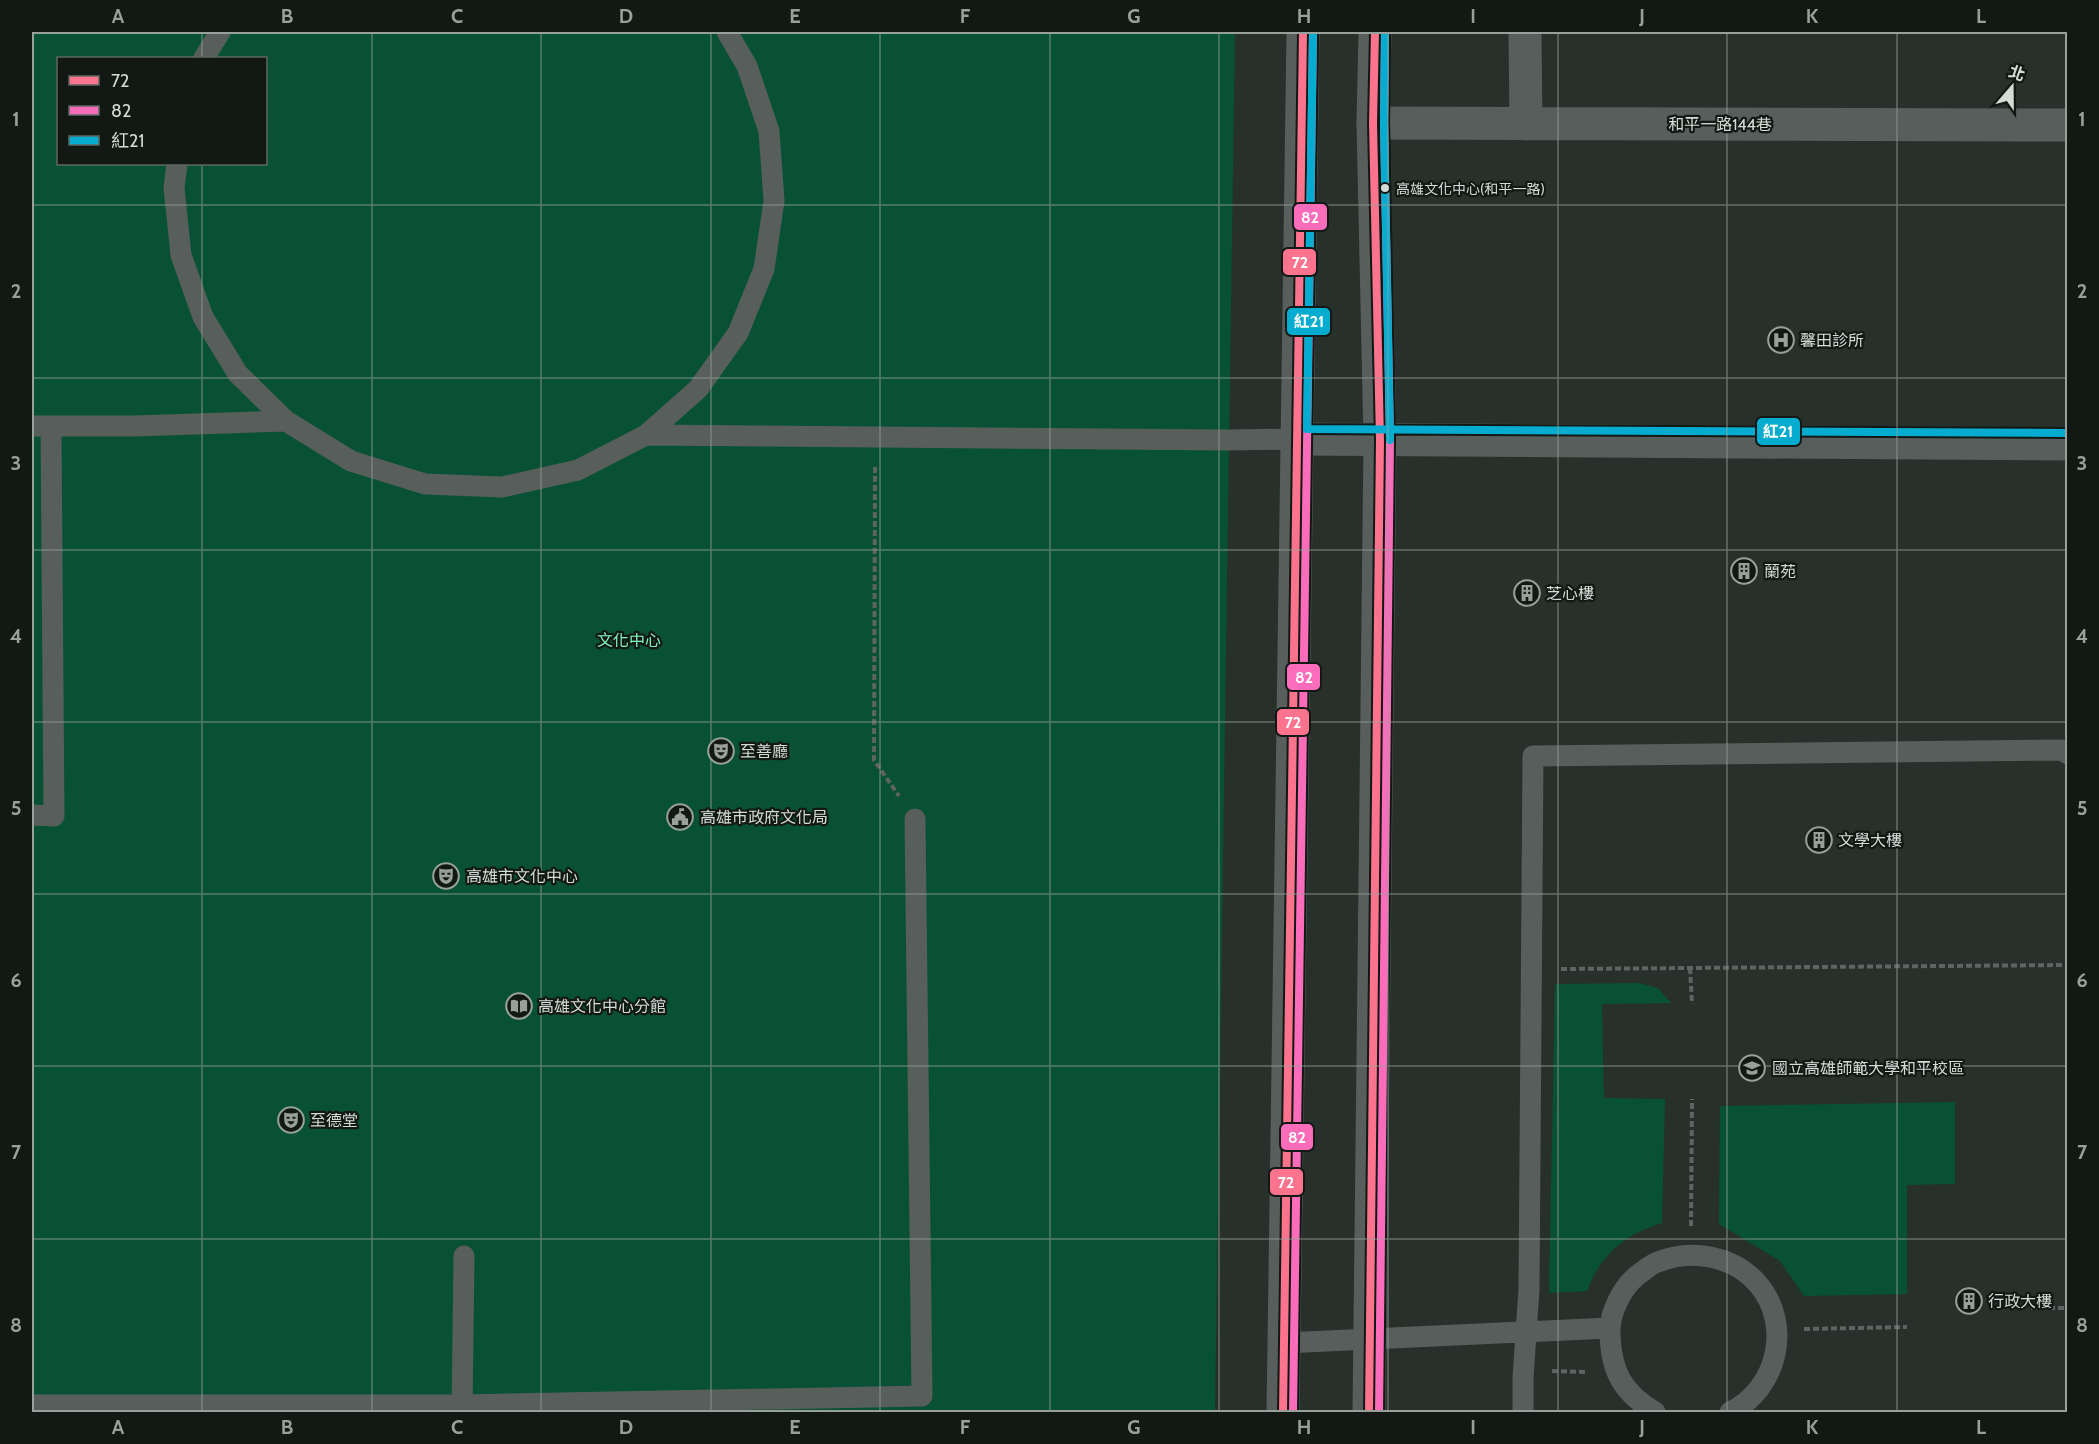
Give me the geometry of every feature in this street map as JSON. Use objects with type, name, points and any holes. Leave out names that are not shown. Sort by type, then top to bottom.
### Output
[{"type":"street","points":[[1283,1413],[1302,32]]},
{"type":"street","points":[[1370,1413],[1380,440],[1373,123],[1375,32]]},
{"type":"street","points":[[1525,32],[1526,124]]},
{"type":"street","name":"和平一路144巷","points":[[1373,123],[2067,125]]},
{"type":"street","points":[[1296,439],[2067,444]]},
{"type":"lane","points":[[205,57],[220,32]]},
{"type":"lane","points":[[177,165],[174,188],[181,255],[203,317],[238,374],[286,421],[351,461],[425,484],[502,487],[578,470],[646,435],[698,389],[738,333],[764,269],[774,201],[769,131],[747,66],[727,32]]},
{"type":"lane","points":[[32,815],[54,816],[41,426],[135,426],[286,421]]},
{"type":"lane","points":[[646,435],[1296,439]]},
{"type":"lane","points":[[1522,1413],[1529,1289],[1533,756],[2061,750],[2067,754]]},
{"type":"lane","points":[[32,1405],[462,1409],[922,1396],[915,819]]},
{"type":"lane","points":[[1655,1413],[1638,1402],[1621,1381],[1611,1356],[1609,1328],[1617,1301],[1633,1278],[1656,1262],[1683,1254],[1711,1256],[1737,1266],[1758,1284],[1772,1309],[1778,1336],[1774,1364],[1761,1388],[1742,1407],[1730,1413]]},
{"type":"lane","points":[[462,1409],[464,1256]]},
{"type":"lane","points":[[1284,1343],[1609,1328]]},
{"type":"path","points":[[875,437],[874,760],[915,819]]},
{"type":"path","points":[[1560,969],[2067,965]]},
{"type":"path","points":[[1690,968],[1692,1004]]},
{"type":"path","points":[[1691,1230],[1692,1099]]},
{"type":"path","points":[[2031,1308],[2067,1308]]},
{"type":"path","points":[[1799,1321],[1800,1329],[1907,1327]]},
{"type":"path","points":[[1548,1371],[1590,1372]]},
{"type":"green space","name":"文化中心","points":[[32,32],[1235,32],[1215,1412],[32,1412]]},
{"type":"green space","points":[[1639,983],[1658,988],[1671,1003],[1602,1004],[1604,1098],[1665,1099],[1662,1223],[1637,1233],[1616,1247],[1599,1266],[1587,1291],[1549,1293],[1555,984]]},
{"type":"green space","points":[[1955,1102],[1955,1184],[1907,1185],[1907,1294],[1804,1296],[1780,1261],[1719,1224],[1720,1106]]},
{"type":"transit line","name":"72","points":[[1283,1412],[1303,32]]},
{"type":"transit line","name":"82","points":[[1293,1412],[1313,32]]},
{"type":"transit line","name":"紅21","points":[[1313,32],[1307,429],[2068,433]]},
{"type":"transit line","name":"72","points":[[1369,1412],[1380,440],[1373,123],[1375,32]]},
{"type":"transit line","name":"82","points":[[1379,1412],[1390,440],[1384,123],[1385,32]]},
{"type":"transit line","name":"紅21","points":[[1385,32],[1384,123],[1390,440]]},
{"type":"place","name":"高雄文化中心(和平一路)","points":[[1385,188]]},
{"type":"place","name":"馨田診所","points":[[1781,340]]},
{"type":"place","name":"蘭苑","points":[[1744,571]]},
{"type":"place","name":"芝心樓","points":[[1527,593]]},
{"type":"place","name":"至善廳","points":[[721,751]]},
{"type":"place","name":"高雄市政府文化局","points":[[680,817]]},
{"type":"place","name":"文學大樓","points":[[1819,840]]},
{"type":"place","name":"高雄市文化中心","points":[[446,876]]},
{"type":"place","name":"高雄文化中心分館","points":[[519,1006]]},
{"type":"place","name":"國立高雄師範大學和平校區","points":[[1752,1068]]},
{"type":"place","name":"至德堂","points":[[291,1120]]},
{"type":"place","name":"行政大樓","points":[[1969,1301]]}]
